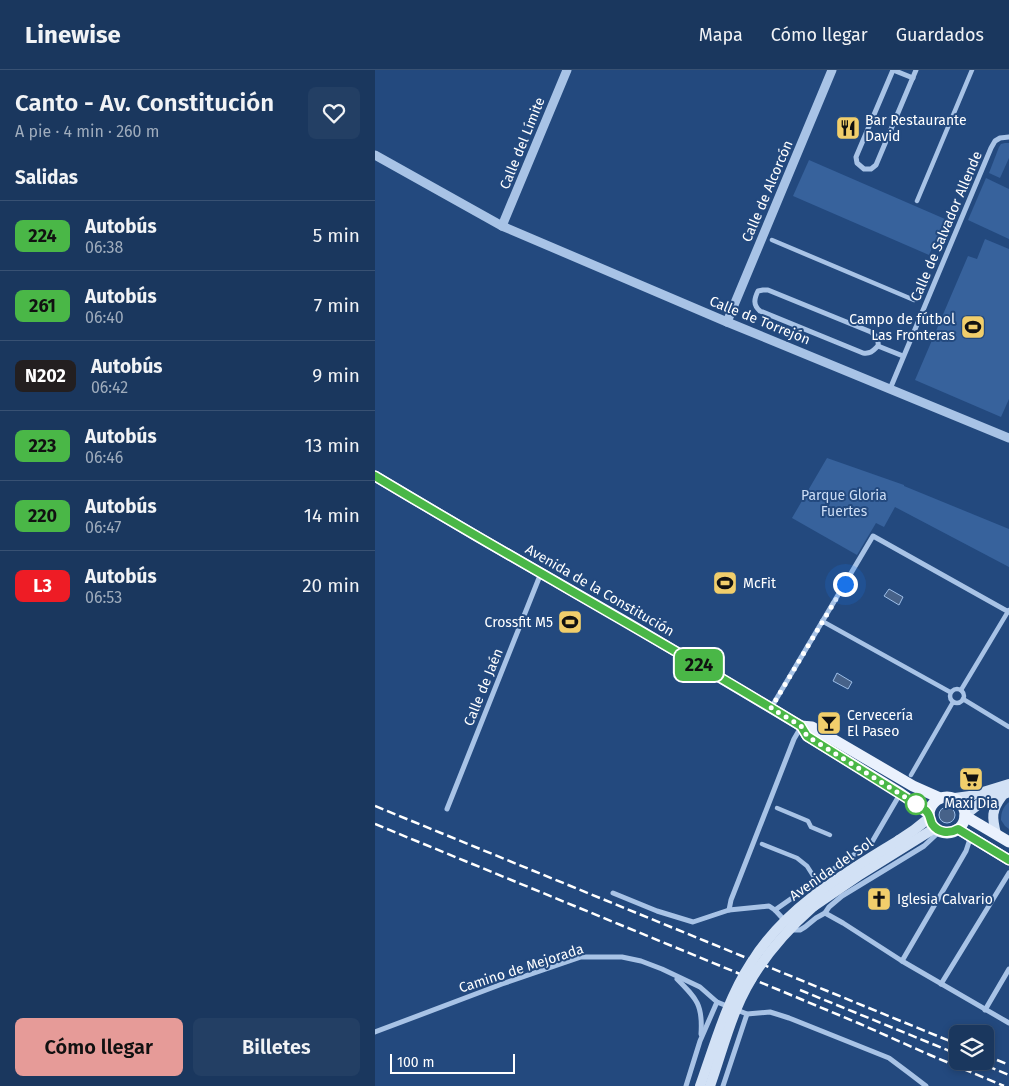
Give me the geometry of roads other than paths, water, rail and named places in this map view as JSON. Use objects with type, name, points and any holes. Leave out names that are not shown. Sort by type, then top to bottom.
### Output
[{"type":"main road","name":"Avenida de la Constitución","points":[[379,478],[801,726],[812,727],[913,786],[940,798]]},
{"type":"main road","name":"Avenida de la Constitución","points":[[801,726],[807,736],[900,794],[933,823]]},
{"type":"main road","points":[[955,798],[962,805],[965,815],[962,825],[953,832],[947,833],[933,823],[931,806],[935,801],[947,796],[955,798],[970,796],[1009,784]]},
{"type":"main road","points":[[965,815],[979,804],[1006,794]]},
{"type":"main road","points":[[997,834],[993,812],[995,804],[1006,794]]},
{"type":"main road","points":[[965,815],[1009,842]]},
{"type":"main road","name":"Avenida del Sol","points":[[710,1086],[737,1008],[758,967],[769,951],[814,906],[901,843],[914,830],[933,823]]},
{"type":"main road","points":[[958,829],[1009,860]]},
{"type":"main road","name":"Avenida del Sol","points":[[700,1086],[729,1005],[750,963],[762,946],[778,927],[808,899],[827,885],[901,843]]},
{"type":"street","name":"Calle del Límite","points":[[502,226],[567,70]]},
{"type":"street","name":"Calle de Alcorcón","points":[[727,322],[832,70]]},
{"type":"street","points":[[913,78],[893,70],[856,157],[857,163],[864,169],[871,169],[877,165],[913,78],[916,70]]},
{"type":"street","points":[[917,201],[972,70]]},
{"type":"street","name":"Calle de Salvador Allende","points":[[890,389],[991,148],[999,138],[1009,138]]},
{"type":"street","name":"Calle de Torrejón","points":[[375,155],[502,226],[727,322],[1009,438]]},
{"type":"street","points":[[772,240],[913,300]]},
{"type":"street","points":[[768,290],[871,332],[879,341],[878,346],[869,354],[863,353],[760,311],[756,308],[756,297],[759,291],[768,290]]},
{"type":"street","points":[[878,346],[903,356]]},
{"type":"street","points":[[771,708],[873,536],[1009,612],[961,690]]},
{"type":"street","name":"Calle de Jaén","points":[[447,809],[541,572]]},
{"type":"street","points":[[822,622],[950,692]]},
{"type":"street","points":[[950,692],[956,688],[961,690]]},
{"type":"street","points":[[961,690],[963,700]]},
{"type":"street","points":[[950,692],[949,697],[953,702],[958,703],[963,700]]},
{"type":"street","points":[[963,700],[1009,727]]},
{"type":"street","points":[[911,776],[953,702]]},
{"type":"street","points":[[729,910],[731,900],[794,739],[801,726]]},
{"type":"street","points":[[775,910],[872,842],[900,794]]},
{"type":"street","points":[[777,808],[808,821],[811,827],[831,835]]},
{"type":"street","points":[[613,893],[657,911],[693,922],[729,910],[769,906],[794,930],[800,930],[825,913],[842,896],[924,846],[933,823]]},
{"type":"street","points":[[902,961],[965,851],[969,842],[969,836]]},
{"type":"street","points":[[762,844],[797,858],[807,866],[814,877]]},
{"type":"street","points":[[941,984],[1009,873]]},
{"type":"street","points":[[825,913],[1009,1024]]},
{"type":"street","name":"Camino de Mejorada","points":[[375,1032],[502,984],[581,957],[622,957],[641,961],[663,969],[700,987],[717,1002]]},
{"type":"street","points":[[985,1010],[1009,969]]},
{"type":"street","name":"Camino de Mejorada","points":[[675,976],[698,1002],[702,1020],[700,1041]]},
{"type":"street","points":[[686,1086],[700,1041],[717,1002],[747,1014],[770,1012],[789,1018],[889,1058],[926,1086]]},
{"type":"street","points":[[723,1086],[747,1014]]},
{"type":"railway","points":[[375,806],[949,1041]]},
{"type":"railway","points":[[375,824],[779,990],[1004,1086]]},
{"type":"railway","points":[[800,990],[949,1051]]},
{"type":"railway","points":[[994,1059],[1009,1065]]},
{"type":"railway","points":[[994,1069],[1009,1075]]},
{"type":"place","name":"Bar Restaurante David","points":[[848,128]]},
{"type":"place","name":"Campo de fútbol Las Fronteras","points":[[973,327]]},
{"type":"place","name":"McFit","points":[[725,583]]},
{"type":"place","name":"Crossfit M5","points":[[570,622]]},
{"type":"place","name":"Cervecería El Paseo","points":[[829,723]]},
{"type":"place","name":"Maxi Dia","points":[[971,779]]},
{"type":"place","name":"Iglesia Calvario","points":[[879,899]]},
{"type":"park label","name":"Parque Gloria Fuertes","points":[[844,504]]}]
